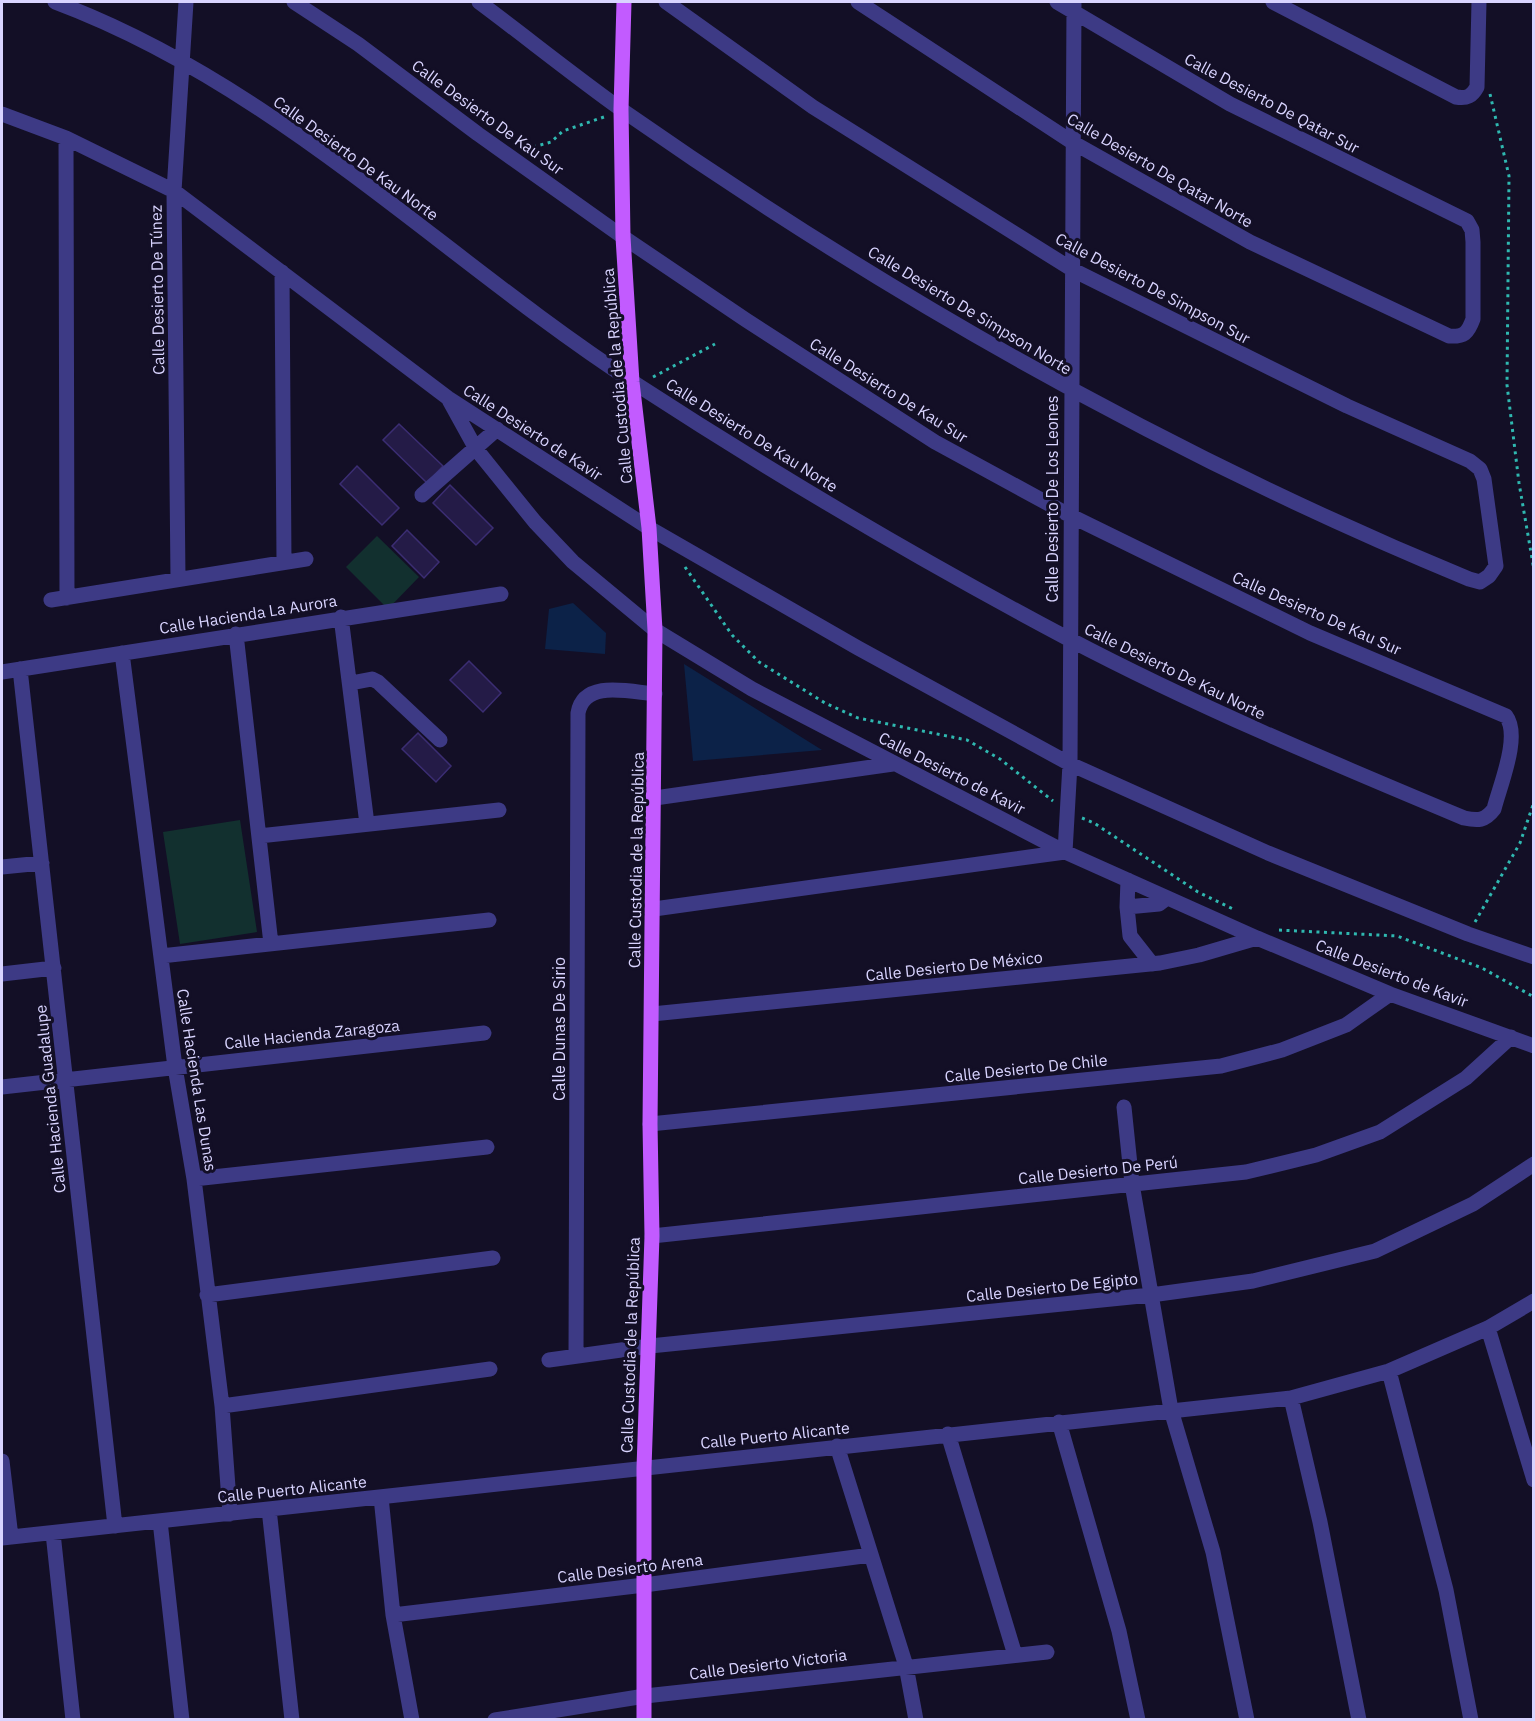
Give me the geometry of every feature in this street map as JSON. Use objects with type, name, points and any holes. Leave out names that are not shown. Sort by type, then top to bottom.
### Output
[{"type":"main road","name":"Calle Custodia de la República","points":[[624,2],[621,113],[624,237],[632,381],[649,528],[655,630],[654,909],[650,1124],[652,1236],[644,1468],[644,1719]]},
{"type":"street","name":"Calle Desierto De Kau Norte","points":[[55,2],[115,27],[181,60],[297,135],[646,391],[737,450],[841,512],[1070,640],[1262,733],[1464,818],[1477,821]]},
{"type":"street","name":"Calle Desierto De Túnez","points":[[178,578],[174,191],[186,2]]},
{"type":"street","name":"Calle Desierto De Kau Sur","points":[[294,2],[358,44],[512,158],[624,237],[755,327],[897,418],[1069,516],[1311,633],[1506,716],[1512,725],[1512,738],[1494,809],[1488,817],[1477,821]]},
{"type":"street","name":"Calle Desierto De Simpson Norte","points":[[479,2],[621,113],[849,259],[1070,390],[1277,495],[1364,536],[1480,582]]},
{"type":"street","name":"Calle Desierto De Simpson Sur","points":[[666,2],[813,107],[1073,270],[1315,390],[1470,461],[1480,469],[1484,479],[1496,566],[1489,576],[1480,582]]},
{"type":"street","name":"Calle Desierto De Qatar Norte","points":[[858,2],[1072,142],[1250,242],[1449,336],[1460,336]]},
{"type":"street","name":"Calle Desierto De Qatar Sur","points":[[1057,2],[1074,7],[1230,104],[1467,221],[1472,230],[1473,319],[1469,331],[1460,336]]},
{"type":"street","points":[[1273,2],[1456,97],[1465,99],[1473,94],[1477,87],[1479,2]]},
{"type":"street","name":"Calle Desierto De Los Leones","points":[[1065,852],[1070,764],[1069,516],[1074,7]]},
{"type":"street","name":"Calle Desierto de Kavir","points":[[2,114],[66,138],[174,191],[448,398],[649,528],[858,648],[1070,764],[1268,853],[1468,934],[1533,957]]},
{"type":"street","points":[[66,138],[67,598]]},
{"type":"street","points":[[282,272],[284,562]]},
{"type":"street","name":"Calle Desierto de Kavir","points":[[448,398],[476,449],[535,522],[573,562],[655,630],[752,689],[1065,852],[1257,938],[1390,994],[1533,1046]]},
{"type":"street","points":[[422,495],[497,429]]},
{"type":"street","points":[[51,600],[178,578],[306,560]]},
{"type":"street","name":"Calle Hacienda La Aurora","points":[[2,672],[341,617],[501,594]]},
{"type":"street","points":[[341,617],[351,682],[367,824]]},
{"type":"street","points":[[236,634],[271,944]]},
{"type":"street","name":"Calle Hacienda Las Dunas","points":[[122,653],[175,1067],[194,1179],[222,1406],[230,1514]]},
{"type":"street","name":"Calle Hacienda Guadalupe","points":[[20,669],[115,1526]]},
{"type":"street","points":[[351,682],[372,679],[378,682],[440,740]]},
{"type":"street","name":"Calle Dunas De Sirio","points":[[576,1356],[580,703],[586,694],[596,690],[655,694]]},
{"type":"street","points":[[655,798],[893,764]]},
{"type":"street","points":[[259,836],[499,810]]},
{"type":"street","points":[[654,909],[1065,852]]},
{"type":"street","points":[[2,867],[42,862]]},
{"type":"street","points":[[1128,880],[1127,907],[1131,936],[1152,964]]},
{"type":"street","points":[[1127,907],[1159,904],[1167,898]]},
{"type":"street","points":[[161,956],[489,920]]},
{"type":"street","name":"Calle Desierto De México","points":[[652,1014],[1152,964],[1199,955],[1257,938]]},
{"type":"street","points":[[2,974],[54,969]]},
{"type":"street","name":"Calle Desierto De Chile","points":[[650,1124],[1221,1066],[1282,1050],[1346,1024],[1390,994]]},
{"type":"street","name":"Calle Hacienda Zaragoza","points":[[2,1087],[484,1033]]},
{"type":"street","name":"Calle Desierto De Perú","points":[[652,1236],[1246,1172],[1316,1155],[1380,1132],[1466,1078],[1511,1037]]},
{"type":"street","points":[[1124,1107],[1132,1184],[1171,1410],[1213,1552],[1247,1719]]},
{"type":"street","points":[[194,1179],[487,1147]]},
{"type":"street","name":"Calle Desierto De Egipto","points":[[549,1360],[650,1346],[1151,1295],[1253,1281],[1375,1251],[1473,1204],[1533,1164]]},
{"type":"street","points":[[207,1295],[493,1258]]},
{"type":"street","name":"Calle Puerto Alicante","points":[[6,1538],[1291,1398],[1389,1371],[1488,1328],[1533,1301]]},
{"type":"street","points":[[1488,1328],[1533,1480]]},
{"type":"street","points":[[222,1406],[490,1369]]},
{"type":"street","points":[[1389,1371],[1446,1590],[1471,1719]]},
{"type":"street","points":[[1291,1398],[1320,1522],[1359,1719]]},
{"type":"street","points":[[1059,1422],[1119,1632],[1137,1719]]},
{"type":"street","points":[[948,1434],[1016,1655]]},
{"type":"street","points":[[837,1446],[906,1666],[916,1719]]},
{"type":"street","points":[[2,1461],[6,1538]]},
{"type":"street","points":[[381,1497],[393,1615],[412,1719]]},
{"type":"street","points":[[269,1509],[292,1719]]},
{"type":"street","points":[[160,1521],[182,1719]]},
{"type":"street","points":[[53,1533],[73,1719]]},
{"type":"street","name":"Calle Desierto Arena","points":[[393,1615],[644,1586],[871,1555]]},
{"type":"street","name":"Calle Desierto Victoria","points":[[495,1719],[645,1696],[1047,1652]]},
{"type":"path","points":[[1491,84],[1497,130],[1509,176],[1507,386],[1533,570]]},
{"type":"path","points":[[512,158],[523,150],[554,140],[563,131],[602,117],[621,113]]},
{"type":"path","points":[[646,391],[656,373],[715,344]]},
{"type":"path","points":[[1468,934],[1520,843],[1533,802]]},
{"type":"green space","points":[[377,536],[419,577],[388,609],[346,567]]},
{"type":"green space","points":[[240,820],[257,932],[180,944],[163,832]]},
{"type":"water","points":[[573,603],[606,633],[605,654],[545,649],[549,609]]},
{"type":"water","points":[[684,664],[822,750],[693,761]]},
{"type":"building","points":[[399,424],[443,466],[427,483],[383,440]]},
{"type":"building","points":[[357,466],[399,508],[382,525],[340,484]]},
{"type":"building","points":[[450,485],[493,528],[476,545],[433,503]]},
{"type":"building","points":[[407,530],[439,562],[424,578],[392,546]]},
{"type":"building","points":[[469,661],[501,693],[483,712],[450,680]]},
{"type":"building","points":[[418,733],[451,766],[436,782],[402,749]]}]
